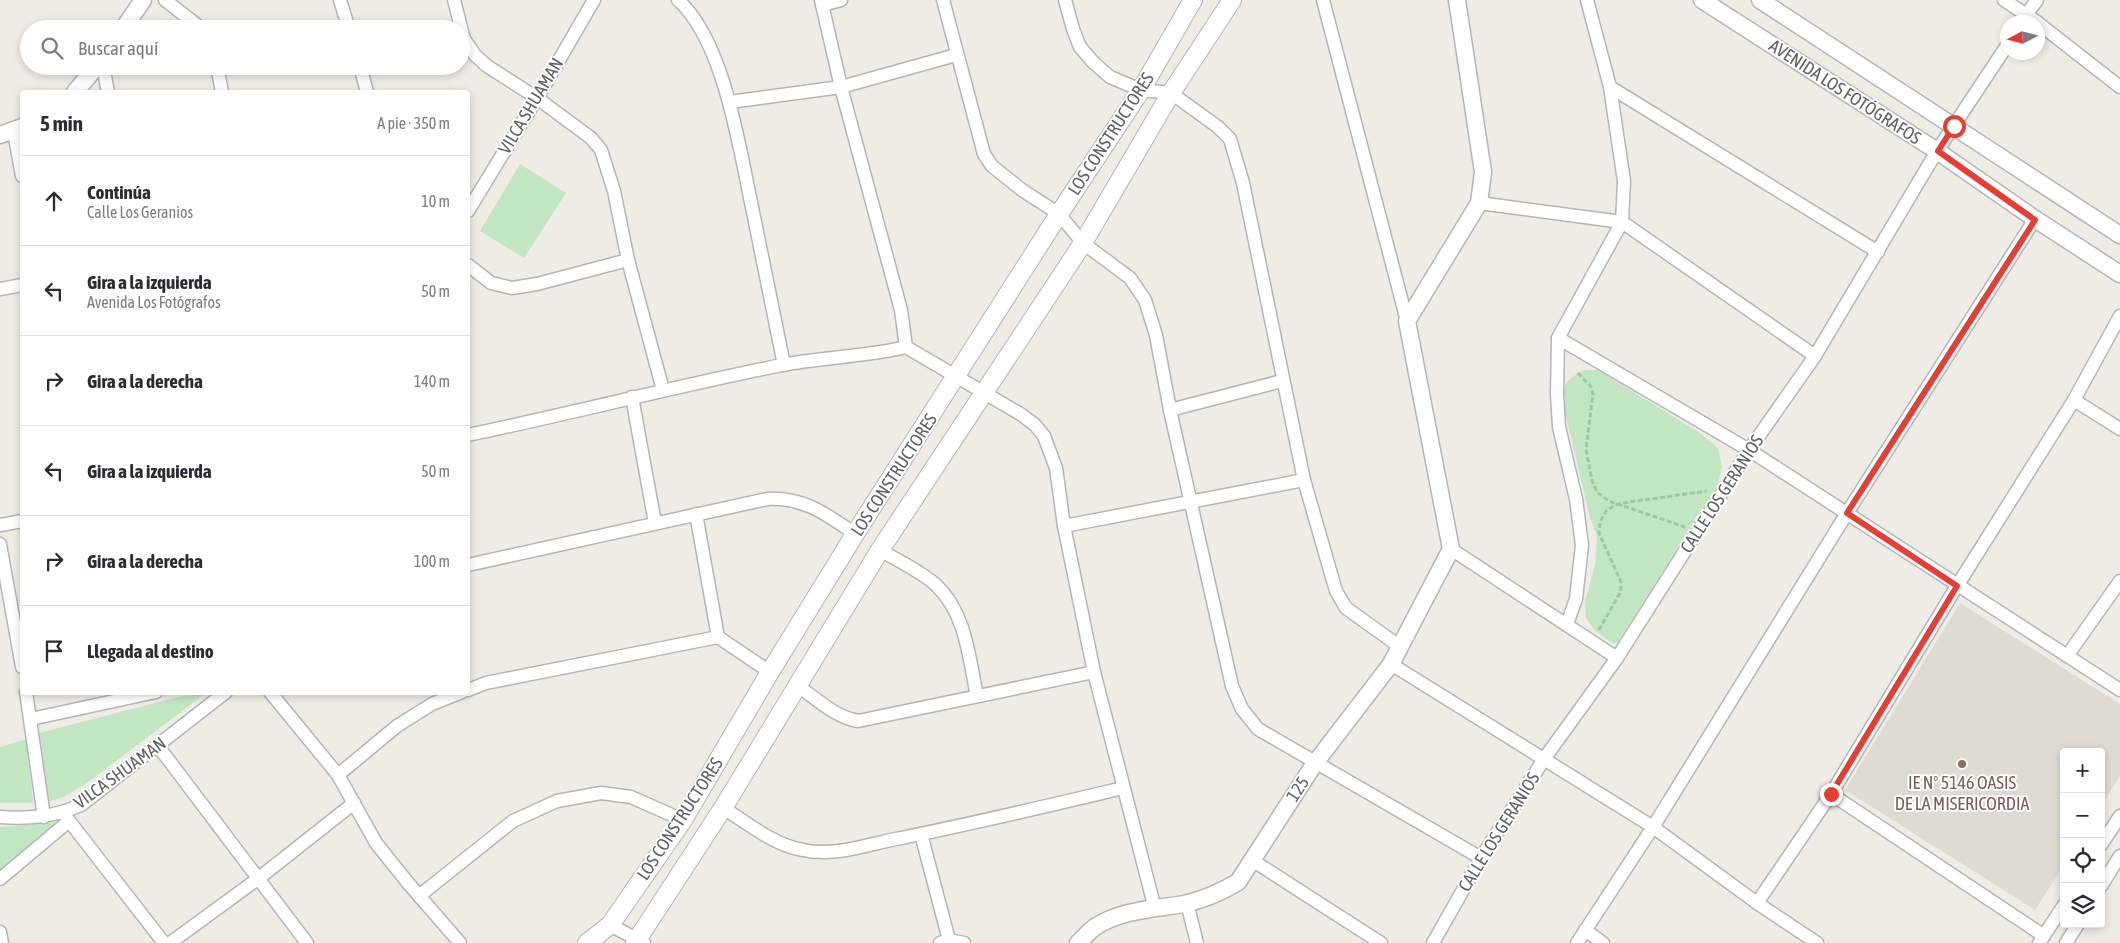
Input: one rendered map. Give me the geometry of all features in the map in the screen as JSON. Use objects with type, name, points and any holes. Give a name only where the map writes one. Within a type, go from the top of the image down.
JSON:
[{"type":"main road","name":"LOS CONSTRUCTORES","points":[[587,943],[610,925],[684,820],[770,672],[855,534],[1059,214],[1141,90],[1193,0]]},
{"type":"main road","name":"LOS CONSTRUCTORES","points":[[639,942],[880,550],[1083,243],[1171,93],[1232,0]]},
{"type":"street","points":[[129,20],[143,0]]},
{"type":"street","points":[[165,0],[191,20]]},
{"type":"street","points":[[340,0],[346,20]]},
{"type":"street","points":[[454,0],[459,20]]},
{"type":"street","name":"VILCA SHUAMAN","points":[[470,208],[594,0]]},
{"type":"street","points":[[678,0],[687,8],[708,46],[730,102],[784,364]]},
{"type":"street","points":[[842,0],[822,2],[841,87],[901,310],[906,348]]},
{"type":"street","points":[[943,0],[956,55],[984,154],[992,166],[1004,176],[1059,214],[1083,243],[1120,269],[1138,288],[1151,316],[1170,410],[1232,686],[1242,709],[1258,729],[1480,858]]},
{"type":"street","points":[[1064,0],[1080,47],[1110,77],[1141,90],[1171,93],[1208,118],[1230,139],[1243,183],[1282,381],[1304,480],[1336,591],[1346,608],[1399,646]]},
{"type":"street","points":[[1323,0],[1406,321],[1451,549],[1616,658]]},
{"type":"street","points":[[1406,321],[1479,203],[1483,172],[1457,0]]},
{"type":"street","points":[[1567,624],[1576,600],[1582,545],[1576,499],[1560,427],[1557,394],[1558,338],[1622,222],[1624,181],[1610,87],[1587,0]]},
{"type":"street","name":"AVENIDA LOS FOTÓGRAFOS","points":[[1702,0],[1938,151],[2035,220],[2120,274]]},
{"type":"street","points":[[1760,0],[2120,234]]},
{"type":"street","points":[[2004,0],[2021,15]]},
{"type":"street","points":[[2026,15],[2037,0]]},
{"type":"street","points":[[2045,29],[2120,86]]},
{"type":"street","points":[[470,47],[487,66],[537,98],[591,138],[601,150],[614,191],[628,260],[663,390]]},
{"type":"street","points":[[730,102],[841,87],[956,55]]},
{"type":"street","name":"CALLE LOS GERANIOS","points":[[1433,943],[1480,858],[1544,759],[1616,658],[1749,450],[1815,356],[1938,151],[2000,56]]},
{"type":"street","points":[[77,90],[89,75]]},
{"type":"street","points":[[105,75],[108,90]]},
{"type":"street","points":[[219,75],[222,90]]},
{"type":"street","points":[[362,75],[366,90]]},
{"type":"street","points":[[1610,87],[1878,252]]},
{"type":"street","points":[[12,132],[20,167]]},
{"type":"street","points":[[1479,203],[1622,222],[1815,356]]},
{"type":"street","points":[[1577,943],[1653,827],[1847,513],[2035,220]]},
{"type":"street","points":[[470,267],[491,283],[512,288],[537,284],[628,260]]},
{"type":"street","points":[[0,289],[20,285]]},
{"type":"street","points":[[1757,903],[1831,794],[1957,586],[2074,400],[2120,316]]},
{"type":"street","points":[[1558,338],[1749,450],[2120,690]]},
{"type":"street","points":[[470,436],[632,397],[784,364],[906,348],[1022,415],[1035,425],[1044,436],[1056,468],[1064,526],[1094,672],[1155,909]]},
{"type":"street","points":[[1170,410],[1282,381]]},
{"type":"street","points":[[632,397],[655,523]]},
{"type":"street","points":[[2074,400],[2120,429]]},
{"type":"street","points":[[1064,526],[1304,480]]},
{"type":"street","points":[[470,565],[766,499],[785,498],[817,509],[855,534]]},
{"type":"street","points":[[696,514],[718,636],[770,672]]},
{"type":"street","points":[[0,526],[20,521]]},
{"type":"street","points":[[0,544],[20,631]]},
{"type":"street","name":"125","points":[[1078,943],[1095,927],[1115,917],[1187,903],[1218,893],[1238,882],[1315,763],[1391,664],[1451,549]]},
{"type":"street","points":[[880,550],[935,584],[950,600],[963,632],[977,696]]},
{"type":"street","points":[[2068,656],[2120,581]]},
{"type":"street","points":[[470,689],[495,681],[718,636]]},
{"type":"street","points":[[1391,664],[1653,827],[1757,903],[1817,943]]},
{"type":"street","points":[[798,686],[847,719],[858,720],[1094,672]]},
{"type":"street","points":[[26,695],[44,817]]},
{"type":"street","points":[[30,718],[141,695]]},
{"type":"street","name":"VILCA SHUAMAN","points":[[0,817],[66,817],[222,695]]},
{"type":"street","points":[[272,695],[338,775],[376,843],[460,943]]},
{"type":"street","points":[[338,775],[397,726],[432,704],[454,695]]},
{"type":"street","points":[[158,746],[307,943]]},
{"type":"street","points":[[723,808],[773,839],[803,850],[836,851],[921,834],[1123,788]]},
{"type":"street","points":[[419,896],[513,821],[557,801],[601,793],[631,797],[684,820]]},
{"type":"street","points":[[1831,794],[2042,939],[2060,910]]},
{"type":"street","points":[[170,943],[259,878],[354,803]]},
{"type":"street","points":[[2105,839],[2120,816]]},
{"type":"street","points":[[0,879],[66,817],[164,943]]},
{"type":"street","points":[[921,834],[944,942],[964,943]]},
{"type":"street","points":[[2103,883],[2120,856]]},
{"type":"street","points":[[1252,860],[1381,943]]},
{"type":"street","points":[[1187,903],[1197,943]]},
{"type":"street","points":[[610,925],[639,942]]},
{"type":"street","points":[[2066,943],[2075,928]]},
{"type":"street","points":[[1585,930],[1603,943]]},
{"type":"path","points":[[1578,373],[1591,387],[1593,394],[1586,449],[1592,481],[1597,492],[1608,501],[1690,527]]},
{"type":"path","points":[[1598,633],[1621,591],[1621,582],[1600,533],[1600,522],[1606,512],[1619,504],[1714,490]]},
{"type":"shaded area","name":"IE N° 5146 OASIS DE LA MISERICORDIA","points":[[1960,603],[2120,704],[2120,776],[2105,800],[2105,748],[2060,748],[2060,871],[2035,910],[1845,790]]},
{"type":"green space","points":[[520,164],[566,193],[524,258],[480,231]]},
{"type":"green space","points":[[1586,370],[1598,370],[1700,433],[1718,448],[1722,467],[1718,484],[1618,642],[1614,644],[1595,631],[1586,618],[1585,602],[1595,565],[1597,536],[1590,518],[1564,408],[1564,389],[1566,384],[1573,377]]},
{"type":"green space","points":[[186,695],[203,695],[87,783],[64,797],[48,802],[39,733]]},
{"type":"green space","points":[[27,739],[33,803],[0,803],[0,747]]},
{"type":"green space","points":[[60,822],[0,872],[0,827]]},
{"type":"place","name":"IE N° 5146 OASIS DE LA MISERICORDIA","points":[[1962,764]]},
{"type":"route","points":[[1831,794],[1957,586],[1847,513],[2035,220],[1938,151],[1954,126]]}]
